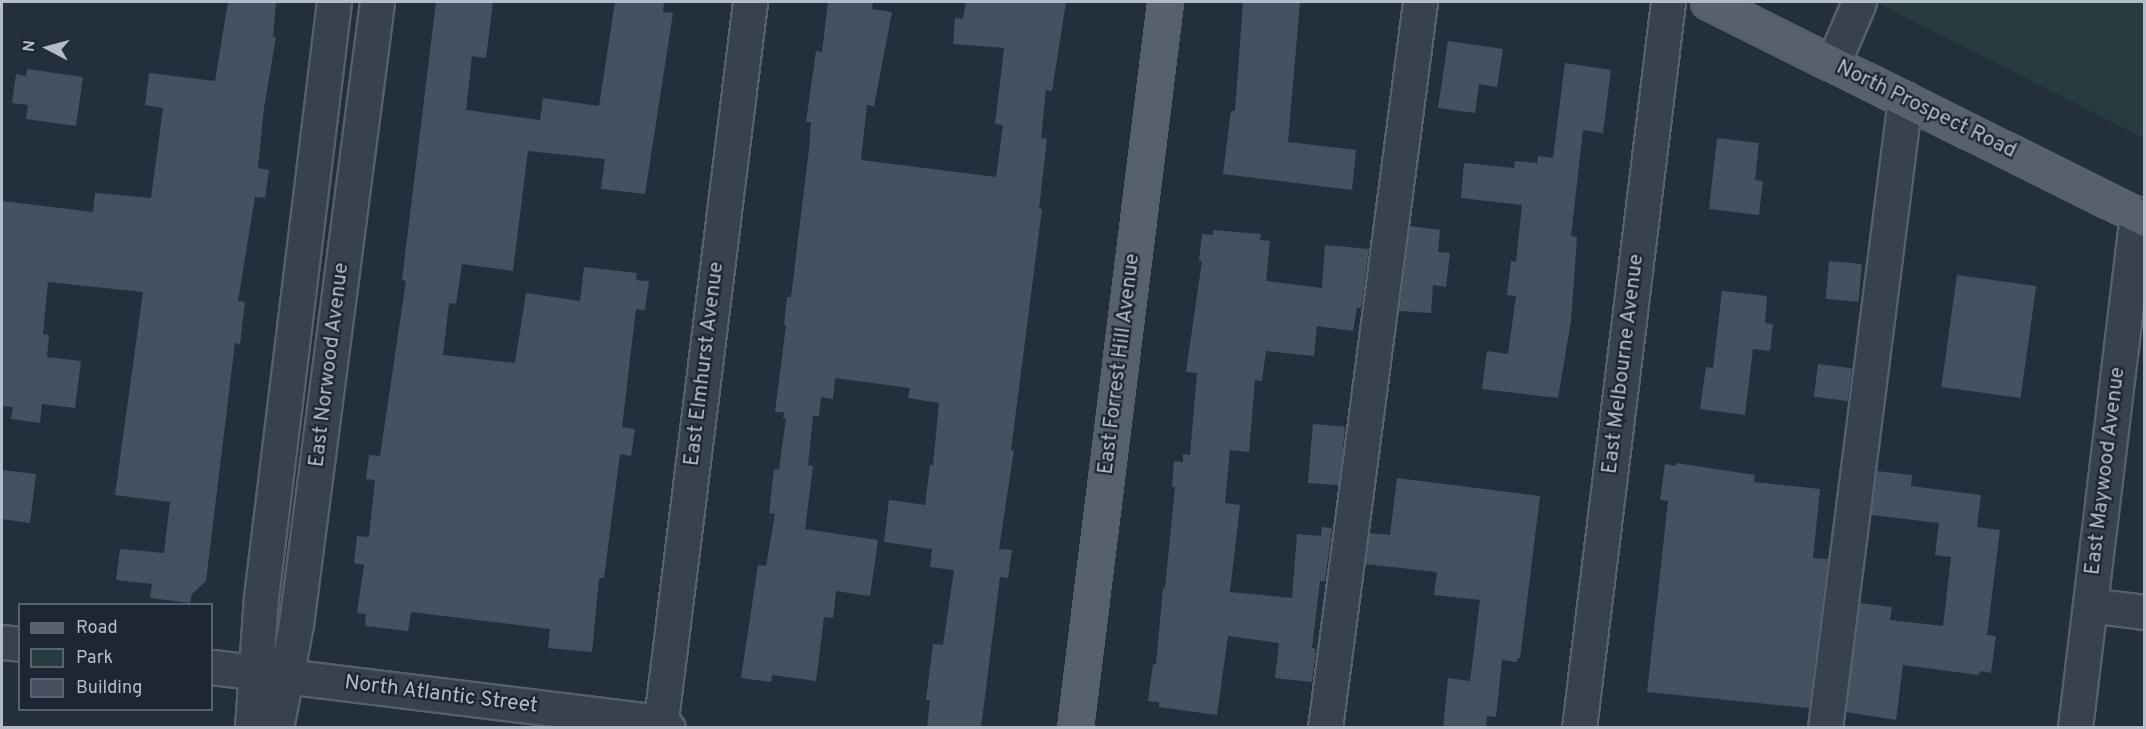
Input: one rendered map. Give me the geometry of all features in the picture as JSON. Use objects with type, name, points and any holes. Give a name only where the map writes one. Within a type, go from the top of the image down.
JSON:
[{"type":"main road","name":"East Forrest Hill Avenue","points":[[1075,728],[1165,2]]},
{"type":"main road","name":"North Prospect Road","points":[[1708,2],[2141,216]]},
{"type":"street","name":"East Norwood Avenue","points":[[276,728],[261,597],[334,2]]},
{"type":"street","name":"East Norwood Avenue","points":[[252,728],[271,674],[296,624],[377,2]]},
{"type":"street","name":"East Elmhurst Avenue","points":[[663,726],[750,2]]},
{"type":"street","points":[[1325,728],[1420,2]]},
{"type":"street","name":"East Melbourne Avenue","points":[[1579,728],[1668,2]]},
{"type":"street","points":[[1833,63],[1859,2]]},
{"type":"street","points":[[1825,728],[1905,99]]},
{"type":"street","name":"East Maywood Avenue","points":[[2076,728],[2141,216]]},
{"type":"street","points":[[2090,605],[2145,612]]},
{"type":"street","points":[[2,642],[18,644]]},
{"type":"street","name":"North Atlantic Street","points":[[213,667],[663,726]]},
{"type":"green space","points":[[1876,2],[2144,2],[2144,138]]},
{"type":"building","points":[[228,2],[276,2],[273,37],[276,37],[264,108],[258,168],[269,170],[265,198],[255,197],[238,301],[245,302],[240,344],[235,343],[206,581],[192,594],[190,603],[150,598],[152,584],[116,580],[120,549],[164,553],[170,502],[115,495],[143,292],[48,282],[43,334],[49,335],[47,357],[81,361],[75,408],[42,404],[40,423],[11,419],[13,407],[2,406],[2,201],[93,212],[95,193],[151,198],[163,108],[145,105],[149,73],[215,81]]},
{"type":"building","points":[[436,2],[493,2],[486,58],[472,56],[466,110],[540,120],[543,98],[599,106],[615,2],[664,2],[663,12],[673,13],[645,194],[601,189],[605,159],[528,151],[513,271],[462,264],[456,304],[449,303],[443,355],[515,363],[526,293],[580,301],[584,267],[637,273],[636,280],[649,281],[645,310],[636,309],[622,427],[635,429],[631,456],[620,454],[604,578],[599,578],[592,652],[548,648],[550,629],[411,612],[408,631],[365,626],[366,614],[357,613],[364,565],[354,563],[357,536],[369,537],[375,480],[366,479],[369,455],[380,456],[406,281],[402,280]]},
{"type":"building","points":[[828,2],[873,2],[872,9],[892,12],[874,106],[867,105],[861,160],[996,177],[1003,125],[995,124],[1004,48],[953,44],[955,18],[963,19],[966,2],[1066,2],[1052,91],[1046,90],[1041,138],[1047,139],[1039,209],[1042,209],[1011,450],[1014,450],[999,549],[1012,550],[1008,578],[1000,577],[981,728],[927,728],[930,700],[926,700],[933,644],[943,645],[954,570],[930,567],[932,549],[884,542],[889,500],[925,505],[930,465],[933,465],[939,403],[908,398],[910,388],[835,378],[833,399],[821,397],[819,416],[813,416],[808,465],[813,466],[805,529],[878,540],[870,596],[836,591],[833,618],[824,617],[816,681],[772,675],[771,682],[741,678],[758,565],[766,566],[775,514],[769,513],[774,469],[779,470],[786,418],[783,418],[784,412],[775,412],[786,325],[784,325],[787,297],[791,297],[809,149],[811,122],[806,122],[816,51],[822,52]]},
{"type":"building","points":[[1243,2],[1300,2],[1288,142],[1356,150],[1352,190],[1223,174],[1231,111],[1235,111]]},
{"type":"building","points":[[1448,41],[1503,49],[1497,87],[1479,84],[1475,113],[1438,108]]},
{"type":"building","points":[[1565,63],[1611,70],[1603,133],[1583,130],[1571,236],[1577,237],[1571,321],[1558,398],[1482,389],[1487,351],[1508,354],[1516,296],[1507,295],[1511,261],[1516,262],[1522,205],[1461,198],[1464,163],[1514,168],[1515,161],[1537,163],[1538,156],[1553,158]]},
{"type":"building","points":[[27,69],[83,77],[76,126],[26,119],[28,105],[12,103],[16,74],[26,76]]},
{"type":"building","points":[[1717,138],[1759,143],[1755,180],[1763,181],[1759,215],[1709,209]]},
{"type":"building","points":[[1410,226],[1440,230],[1438,252],[1450,253],[1446,287],[1433,285],[1431,313],[1399,311]]},
{"type":"building","points":[[1213,230],[1261,234],[1260,240],[1270,241],[1266,281],[1322,288],[1325,245],[1369,249],[1361,308],[1357,308],[1353,331],[1317,326],[1314,356],[1266,351],[1262,381],[1255,380],[1249,452],[1230,450],[1225,503],[1240,505],[1230,592],[1292,598],[1297,534],[1321,536],[1322,527],[1332,528],[1325,581],[1320,581],[1312,648],[1316,649],[1312,682],[1275,678],[1279,643],[1228,636],[1217,715],[1159,707],[1159,702],[1148,701],[1153,664],[1156,664],[1163,588],[1165,589],[1175,487],[1172,487],[1174,461],[1183,462],[1183,454],[1190,455],[1197,373],[1186,372],[1202,261],[1199,261],[1202,234],[1213,235]]},
{"type":"building","points":[[1829,261],[1862,264],[1859,302],[1826,299]]},
{"type":"building","points":[[1957,275],[2036,286],[2020,398],[1941,387]]},
{"type":"building","points":[[1722,291],[1767,296],[1765,323],[1773,324],[1770,351],[1753,349],[1745,415],[1700,409],[1706,367],[1713,368]]},
{"type":"building","points":[[1818,364],[1852,368],[1848,401],[1814,397]]},
{"type":"building","points":[[1313,424],[1345,427],[1340,486],[1308,483]]},
{"type":"building","points":[[1676,463],[1755,475],[1754,482],[1820,489],[1813,558],[1828,559],[1809,708],[1647,692],[1668,501],[1660,500],[1665,464],[1676,466]]},
{"type":"building","points":[[2,470],[36,474],[30,523],[2,519]]},
{"type":"building","points":[[1877,471],[1912,475],[1911,486],[1981,495],[1977,527],[2000,530],[1987,635],[1996,636],[1991,673],[1980,671],[1979,675],[1903,665],[1896,720],[1846,712],[1860,603],[1892,607],[1890,620],[1943,626],[1951,557],[1935,555],[1939,523],[1871,515]]},
{"type":"building","points":[[1397,478],[1540,496],[1520,658],[1517,658],[1517,662],[1502,660],[1496,717],[1487,716],[1486,728],[1443,728],[1448,678],[1470,681],[1480,600],[1434,595],[1437,572],[1365,564],[1369,533],[1390,535]]}]
